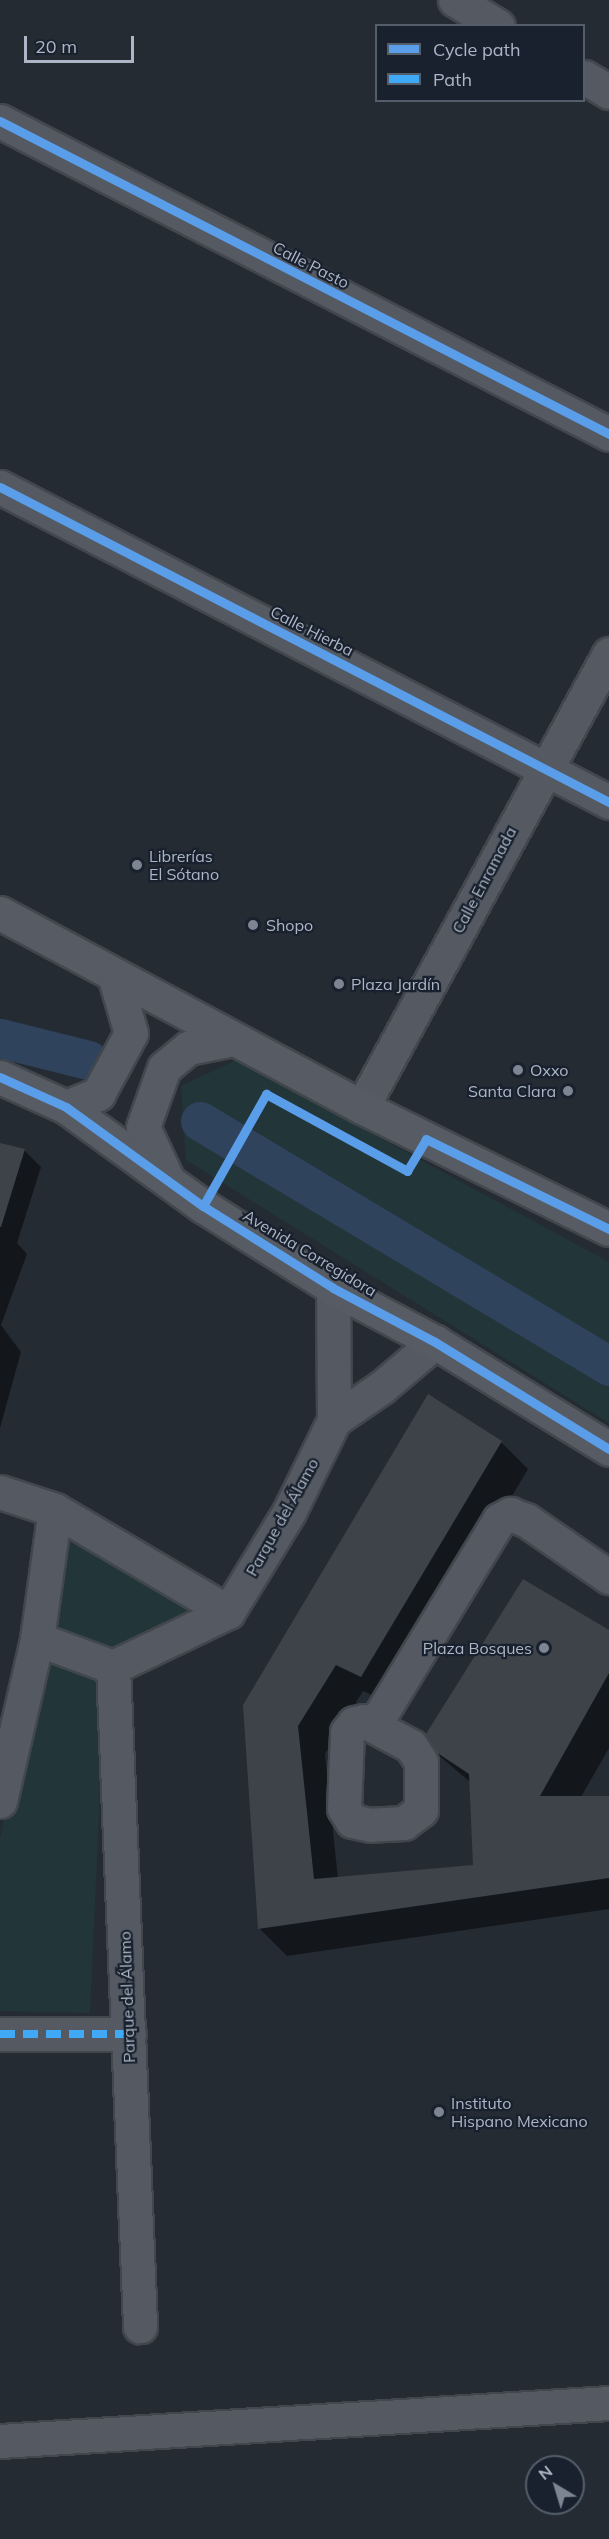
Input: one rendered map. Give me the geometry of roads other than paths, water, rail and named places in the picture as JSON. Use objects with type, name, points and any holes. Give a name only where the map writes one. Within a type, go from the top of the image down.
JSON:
[{"type":"main road","points":[[7,920],[362,1107],[606,1225]]},
{"type":"main road","points":[[66,1107],[98,1094],[130,1033],[114,975]]},
{"type":"main road","points":[[169,1183],[143,1127],[164,1068],[188,1048],[233,1039]]},
{"type":"main road","name":"Avenida Corregidora","points":[[0,1077],[66,1107],[169,1183],[333,1287],[435,1342],[609,1449]]},
{"type":"street","points":[[455,0],[495,24]]},
{"type":"street","points":[[585,77],[609,92]]},
{"type":"street","name":"Calle Pasto","points":[[0,121],[609,434]]},
{"type":"street","name":"Calle Hierba","points":[[0,487],[609,802]]},
{"type":"street","name":"Calle Enramada","points":[[362,1107],[544,767],[609,654]]},
{"type":"street","name":"Parque del Álamo","points":[[228,1612],[289,1512],[334,1420],[333,1287]]},
{"type":"street","name":"Parque del Álamo","points":[[334,1420],[382,1387],[435,1342]]},
{"type":"street","points":[[0,1492],[55,1510],[228,1612]]},
{"type":"street","points":[[0,1801],[37,1639],[55,1510]]},
{"type":"street","points":[[375,1724],[499,1520],[510,1514],[526,1521],[609,1577]]},
{"type":"street","points":[[37,1639],[113,1667],[228,1612]]},
{"type":"street","name":"Parque del Álamo","points":[[113,1667],[140,2326]]},
{"type":"street","points":[[0,2034],[129,2034]]},
{"type":"street","points":[[0,2441],[609,2403]]},
{"type":"waterway","points":[[0,1038],[88,1060]]},
{"type":"waterway","points":[[200,1121],[609,1366]]},
{"type":"place","name":"Librerías El Sótano","points":[[137,865]]},
{"type":"place","name":"Shopo","points":[[253,925]]},
{"type":"place","name":"Plaza Jardín","points":[[339,984]]},
{"type":"place","name":"Oxxo","points":[[518,1070]]},
{"type":"place","name":"Santa Clara","points":[[568,1091]]},
{"type":"place","name":"Plaza Bosques","points":[[544,1648]]},
{"type":"place","name":"Instituto Hispano Mexicano","points":[[439,2112]]}]
